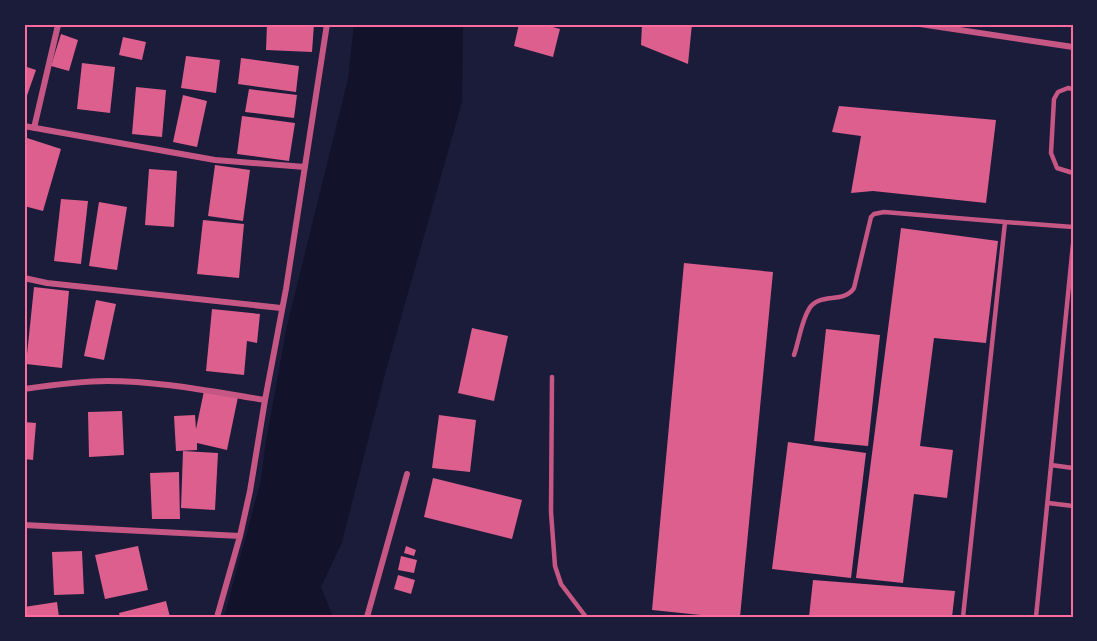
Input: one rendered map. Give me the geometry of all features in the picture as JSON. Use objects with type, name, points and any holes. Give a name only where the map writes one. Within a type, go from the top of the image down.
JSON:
[{"type":"street","points":[[217,617],[250,491],[327,24]]},
{"type":"street","points":[[920,24],[1073,47]]},
{"type":"street","points":[[34,128],[58,25]]},
{"type":"street","points":[[24,126],[215,160],[305,167]]},
{"type":"street","points":[[24,278],[46,284],[281,308]]},
{"type":"street","points":[[24,389],[108,381],[177,386],[264,400]]},
{"type":"street","points":[[367,617],[406,474]]},
{"type":"street","points":[[24,525],[240,536]]},
{"type":"lane","points":[[1073,89],[1068,88],[1058,92],[1054,99],[1051,153],[1057,168],[1073,173]]},
{"type":"lane","points":[[794,355],[808,310],[819,301],[846,296],[854,288],[871,217],[874,214],[885,212],[1073,227]]},
{"type":"lane","points":[[963,617],[1005,222]]},
{"type":"lane","points":[[1036,617],[1073,244]]},
{"type":"lane","points":[[552,376],[551,512],[555,566],[561,584],[585,617]]},
{"type":"lane","points":[[1051,465],[1073,468]]},
{"type":"lane","points":[[1048,503],[1073,506]]},
{"type":"shaded area","points":[[354,24],[463,24],[462,102],[385,374],[342,542],[321,587],[333,617],[224,617],[261,480],[287,326],[348,79]]},
{"type":"building","points":[[267,24],[314,24],[312,52],[266,50]]},
{"type":"building","points":[[519,24],[542,24],[560,29],[553,57],[514,46]]},
{"type":"building","points":[[642,24],[692,24],[688,64],[641,45]]},
{"type":"building","points":[[61,34],[78,40],[69,71],[51,66]]},
{"type":"building","points":[[123,37],[146,42],[142,60],[119,55]]},
{"type":"building","points":[[186,56],[220,60],[216,93],[181,88]]},
{"type":"building","points":[[241,58],[299,66],[296,92],[238,84]]},
{"type":"building","points":[[82,63],[115,67],[110,113],[77,109]]},
{"type":"building","points":[[24,66],[36,70],[24,104]]},
{"type":"building","points":[[136,87],[166,90],[162,137],[132,134]]},
{"type":"building","points":[[249,89],[297,95],[294,118],[245,112]]},
{"type":"building","points":[[183,95],[207,101],[197,147],[173,142]]},
{"type":"building","points":[[839,106],[996,120],[986,203],[873,191],[851,193],[861,136],[832,132]]},
{"type":"building","points":[[242,116],[295,123],[289,161],[237,154]]},
{"type":"building","points":[[27,138],[61,149],[43,211],[24,206],[24,147]]},
{"type":"building","points":[[215,165],[250,170],[243,221],[208,216]]},
{"type":"building","points":[[149,169],[177,171],[174,227],[145,225]]},
{"type":"building","points":[[61,199],[88,201],[81,264],[54,261]]},
{"type":"building","points":[[99,202],[127,207],[117,270],[89,266]]},
{"type":"building","points":[[203,220],[244,224],[239,278],[197,274]]},
{"type":"building","points":[[901,228],[998,241],[986,343],[934,338],[920,446],[953,450],[947,498],[914,494],[903,583],[856,578]]},
{"type":"building","points":[[684,263],[773,272],[740,617],[652,610]]},
{"type":"building","points":[[34,287],[69,291],[62,368],[26,364]]},
{"type":"building","points":[[96,300],[116,304],[104,360],[84,356]]},
{"type":"building","points":[[212,309],[260,314],[257,343],[247,341],[244,375],[206,371]]},
{"type":"building","points":[[472,328],[508,336],[494,401],[458,393]]},
{"type":"building","points":[[826,329],[880,335],[868,446],[814,441]]},
{"type":"building","points":[[204,391],[238,397],[227,450],[197,443],[197,450],[176,451],[174,416],[195,415],[196,429]]},
{"type":"building","points":[[122,411],[124,455],[89,457],[88,412]]},
{"type":"building","points":[[439,415],[476,420],[470,472],[432,468]]},
{"type":"building","points":[[24,422],[36,423],[33,460],[24,459]]},
{"type":"building","points":[[788,442],[866,453],[851,578],[772,569]]},
{"type":"building","points":[[183,451],[218,453],[215,510],[181,508]]},
{"type":"building","points":[[179,472],[180,519],[152,519],[150,473]]},
{"type":"building","points":[[433,478],[522,500],[512,539],[424,517]]},
{"type":"building","points":[[138,546],[148,590],[105,599],[95,555]]},
{"type":"building","points":[[406,546],[416,550],[414,556],[404,553]]},
{"type":"building","points":[[82,551],[84,594],[54,595],[52,552]]},
{"type":"building","points":[[401,556],[417,560],[414,573],[398,570]]},
{"type":"building","points":[[398,575],[415,580],[411,594],[394,589]]},
{"type":"building","points":[[813,580],[955,591],[952,617],[809,617]]},
{"type":"building","points":[[166,601],[170,617],[120,617],[119,613]]},
{"type":"building","points":[[57,602],[59,617],[24,617],[24,607]]}]
